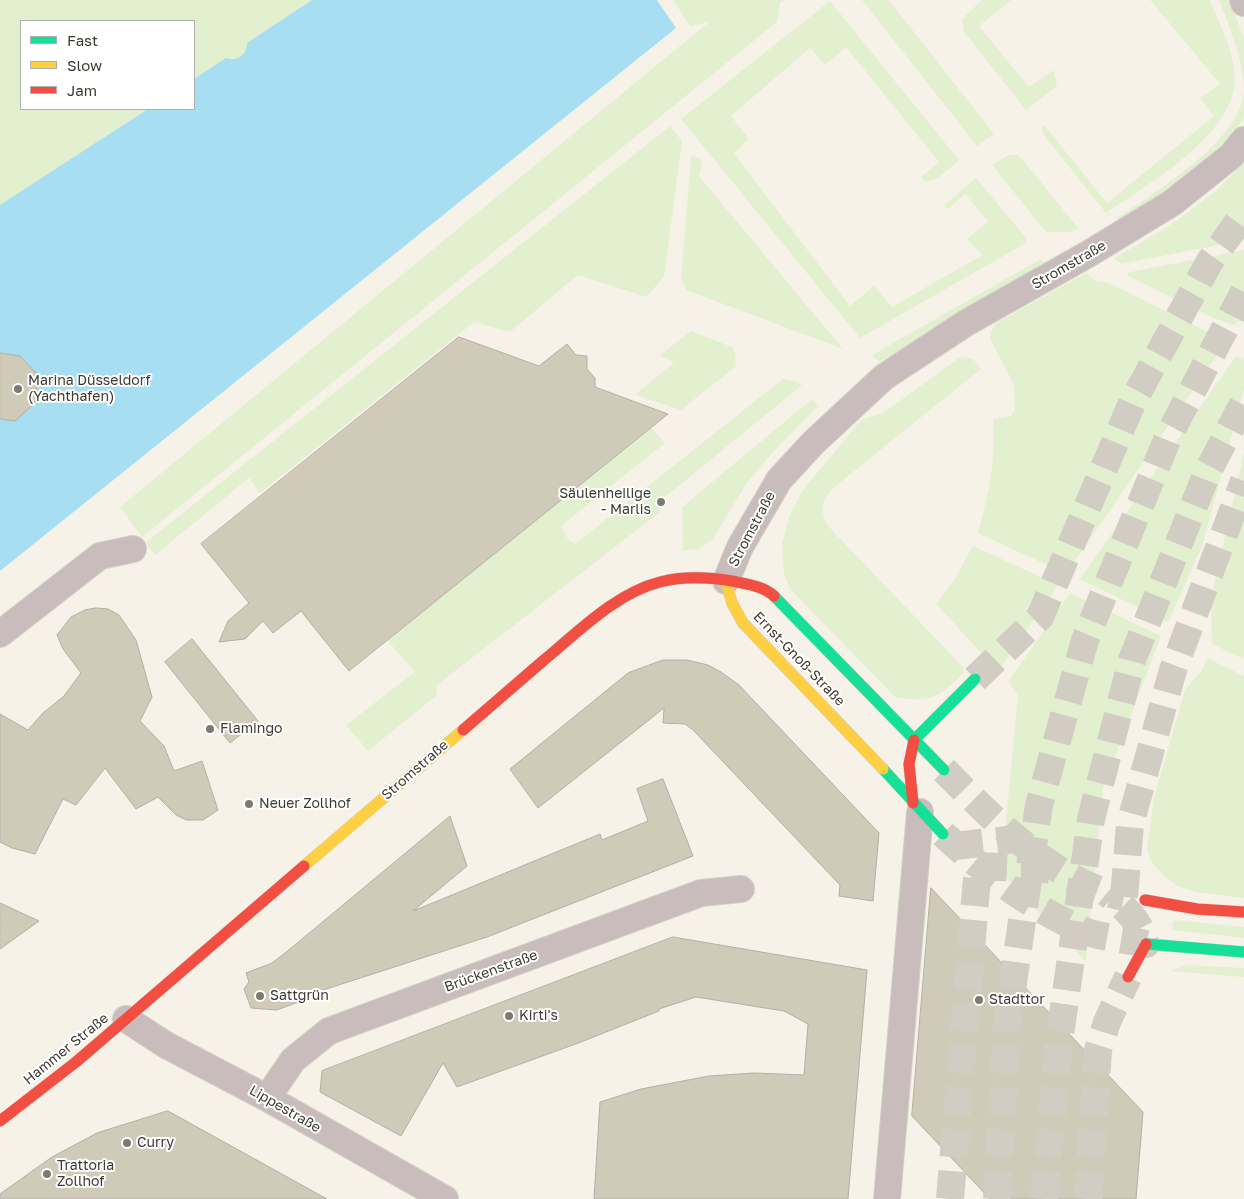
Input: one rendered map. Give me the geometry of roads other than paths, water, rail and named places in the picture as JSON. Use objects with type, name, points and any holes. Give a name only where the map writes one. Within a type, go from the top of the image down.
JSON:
[{"type":"main road","name":"Stromstraße","points":[[126,1019],[576,634],[627,596],[668,579],[704,577],[726,581]]},
{"type":"main road","name":"Ernst-Gnoß-Straße","points":[[942,834],[819,701],[743,624],[732,603],[726,581],[755,585],[771,593],[944,770]]},
{"type":"main road","points":[[916,808],[908,774],[909,754],[914,740],[976,679]]},
{"type":"main road","points":[[1145,900],[1196,909],[1244,912]]},
{"type":"main road","points":[[1128,977],[1146,944],[1244,952]]},
{"type":"main road","name":"Hammer Straße","points":[[0,1121],[76,1062],[126,1019]]},
{"type":"street","name":"Stromstraße","points":[[726,581],[744,540],[779,480],[813,442],[884,377],[966,323],[1090,254],[1172,202],[1231,156],[1244,140]]},
{"type":"street","points":[[0,634],[100,556],[133,549]]},
{"type":"street","points":[[887,1199],[909,934],[916,808]]},
{"type":"street","name":"Brückenstraße","points":[[267,1098],[293,1060],[329,1031],[701,893],[741,889]]},
{"type":"street","name":"Lippestraße","points":[[126,1019],[166,1045],[267,1098],[445,1199]]},
{"type":"water","points":[[312,0],[657,0],[676,28],[0,571],[0,205],[146,110],[195,110],[195,78],[226,58],[234,59],[241,56],[247,47],[247,43]]},
{"type":"tunnel","points":[[975,679],[1040,617],[1132,403],[1210,261],[1244,214]]},
{"type":"tunnel","points":[[997,1199],[1007,1024],[1039,805],[1085,640],[1169,435],[1244,292]]},
{"type":"tunnel","points":[[1044,1199],[1059,1042],[1091,819],[1132,660],[1207,473],[1244,402]]},
{"type":"tunnel","points":[[1124,897],[1130,824],[1173,670],[1244,481]]},
{"type":"tunnel","points":[[944,770],[1004,828],[1049,863],[1073,878],[1098,889],[1124,897]]},
{"type":"tunnel","points":[[943,834],[974,862],[1008,888],[1044,911],[1082,930],[1097,935],[1146,944],[1139,927],[1131,915],[1107,893]]},
{"type":"tunnel","points":[[955,846],[1015,839]]},
{"type":"tunnel","points":[[950,1199],[978,866]]},
{"type":"tunnel","points":[[979,866],[1061,870]]},
{"type":"tunnel","points":[[1088,1199],[1098,1050],[1107,1022],[1128,977]]},
{"type":"place","name":"Marina Düsseldorf (Yachthafen)","points":[[18,389]]},
{"type":"place","name":"Säulenheilige - Marlis","points":[[661,502]]},
{"type":"place","name":"Flamingo","points":[[210,729]]},
{"type":"place","name":"Neuer Zollhof","points":[[249,804]]},
{"type":"place","name":"Sattgrün","points":[[260,996]]},
{"type":"place","name":"Stadttor","points":[[979,1000]]},
{"type":"place","name":"Kirti's","points":[[509,1016]]},
{"type":"place","name":"Curry","points":[[127,1143]]},
{"type":"place","name":"Trattoria Zollhof","points":[[47,1174]]}]
